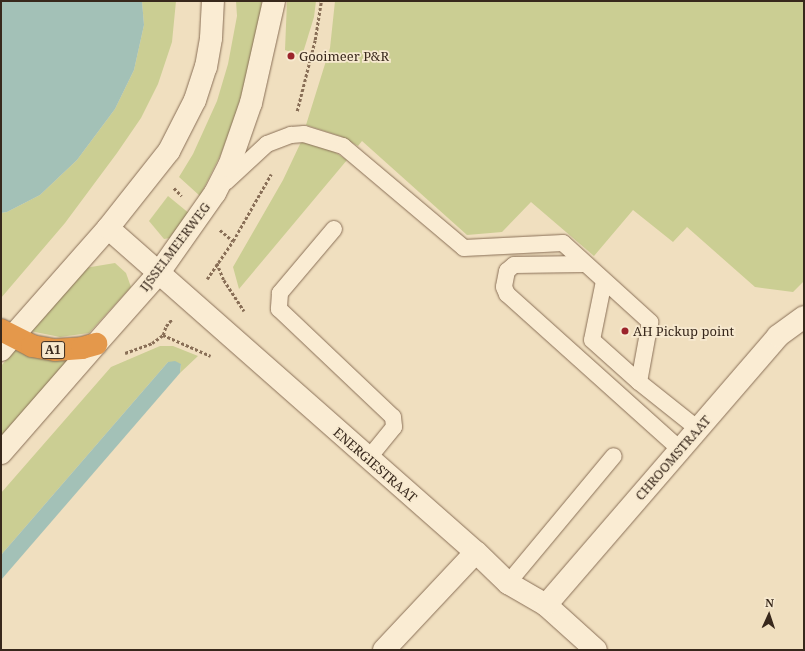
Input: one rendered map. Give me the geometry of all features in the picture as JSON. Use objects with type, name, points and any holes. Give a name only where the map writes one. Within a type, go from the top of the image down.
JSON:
[{"type":"highway","name":"A1","points":[[5,339],[55,350],[82,348],[96,344]]},
{"type":"street","points":[[5,339],[108,228],[155,172],[180,132],[195,100],[211,38],[213,1]]},
{"type":"street","name":"IJSSELMEERWEG","points":[[1,453],[158,274],[215,193],[229,166],[251,103],[274,1]]},
{"type":"street","name":"ENERGIESTRAAT","points":[[108,228],[368,459],[476,552],[508,583],[546,605],[596,650]]},
{"type":"street","name":"CHROOMSTRAAT","points":[[546,605],[778,336],[804,317]]},
{"type":"street","points":[[384,650],[476,552]]},
{"type":"lane","points":[[215,193],[248,159],[267,144],[291,135],[304,134],[343,146],[464,248],[563,243],[584,264],[650,322],[639,382]]},
{"type":"lane","points":[[334,229],[280,293],[279,309],[393,417],[394,427],[368,459]]},
{"type":"lane","points":[[584,264],[514,265],[507,271],[504,287],[507,294],[680,449]]},
{"type":"lane","points":[[604,281],[592,340],[639,382],[698,429]]},
{"type":"lane","points":[[508,583],[614,456]]},
{"type":"path","points":[[124,354],[152,343],[163,335],[166,326],[189,300],[233,241]]},
{"type":"green space","points":[[142,1],[176,1],[172,42],[158,84],[141,118],[117,153],[65,223],[1,298],[1,213],[7,212],[40,195],[77,160],[115,109],[134,70],[144,25]]},
{"type":"green space","points":[[236,1],[262,1],[259,20],[251,62],[235,116],[221,154],[200,196],[179,177],[193,154],[217,101],[228,64],[237,16]]},
{"type":"green space","points":[[287,1],[316,1],[314,17],[302,56],[285,50]]},
{"type":"green space","points":[[335,1],[804,1],[804,281],[793,292],[755,287],[687,227],[673,242],[633,210],[594,256],[531,202],[502,232],[467,235],[362,141],[358,146],[340,136],[306,125],[330,48]]},
{"type":"green space","points":[[301,142],[330,149],[347,160],[239,289],[233,267],[283,180]]},
{"type":"green space","points":[[168,196],[190,214],[170,238],[164,239],[149,221]]},
{"type":"green space","points":[[115,263],[126,273],[131,287],[89,333],[60,337],[30,331],[85,268]]},
{"type":"green space","points":[[160,346],[173,346],[198,356],[180,373],[181,364],[168,362],[1,555],[1,493],[111,367]]},
{"type":"green space","points":[[16,349],[68,360],[1,437],[1,366]]},
{"type":"water","points":[[1,1],[142,1],[144,25],[134,70],[115,109],[77,160],[40,195],[7,212],[1,213]]},
{"type":"water","points":[[175,361],[181,364],[180,373],[1,580],[1,555],[168,362]]},
{"type":"place","name":"Gooimeer P&R","points":[[291,56]]},
{"type":"place","name":"AH Pickup point","points":[[625,331]]}]
